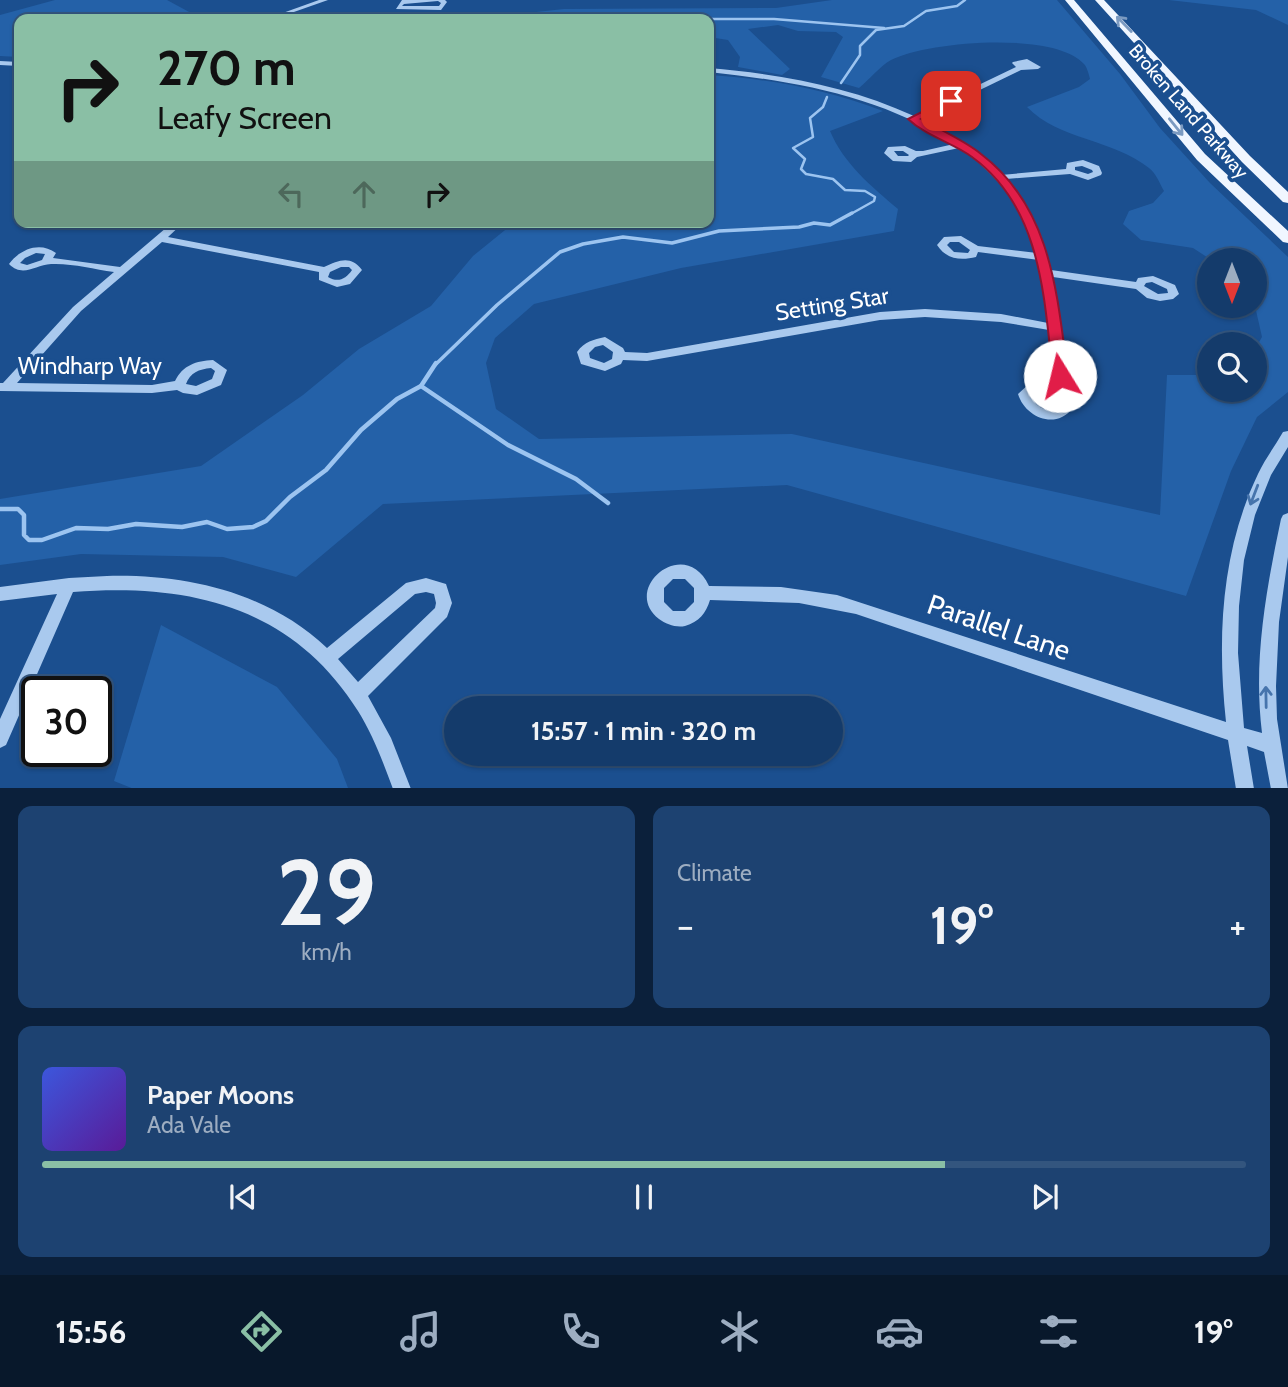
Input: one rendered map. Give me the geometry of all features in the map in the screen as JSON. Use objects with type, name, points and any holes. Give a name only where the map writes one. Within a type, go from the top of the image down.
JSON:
[{"type":"main road","name":"Broken Land Parkway","points":[[1069,0],[1201,157],[1288,239]]},
{"type":"main road","name":"Broken Land Parkway","points":[[1099,0],[1247,159],[1288,199]]},
{"type":"street","points":[[284,14],[325,0]]},
{"type":"street","points":[[438,0],[444,2],[441,8],[398,8],[400,3],[438,0]]},
{"type":"street","points":[[913,119],[1020,68]]},
{"type":"street","points":[[714,71],[809,83],[873,103],[913,119],[961,145],[1002,177],[1026,212],[1047,273],[1060,376],[1054,390]]},
{"type":"street","points":[[914,154],[961,145]]},
{"type":"street","points":[[1002,177],[1071,171]]},
{"type":"street","points":[[3,387],[118,270],[172,228]]},
{"type":"street","points":[[159,238],[326,270]]},
{"type":"street","points":[[975,249],[1043,257]]},
{"type":"street","points":[[47,260],[118,270]]},
{"type":"street","points":[[1047,273],[1139,286]]},
{"type":"street","name":"Setting Star","points":[[619,356],[647,357],[880,316],[913,313],[963,314],[1052,327]]},
{"type":"street","name":"Windharp Way","points":[[3,387],[152,389],[180,385]]},
{"type":"street","points":[[1245,788],[1234,733],[1231,650],[1241,538],[1253,495],[1267,467],[1288,436]]},
{"type":"street","points":[[1280,788],[1270,745],[1265,704],[1266,664],[1269,623],[1288,519]]},
{"type":"street","points":[[0,594],[69,585],[144,583],[209,594],[267,614],[328,657],[359,693],[379,728],[402,788]]},
{"type":"street","points":[[0,739],[69,585]]},
{"type":"street","points":[[328,657],[411,588],[426,585],[441,589],[444,603],[441,611],[359,693]]},
{"type":"street","name":"Parallel Lane","points":[[704,593],[770,592],[825,599],[1270,745]]},
{"type":"shaded area","points":[[55,0],[167,0],[193,14],[14,14],[14,57],[0,56],[0,15]]},
{"type":"shaded area","points":[[832,0],[1057,0],[1120,74],[1160,128],[1210,183],[1288,257],[1288,392],[1257,417],[1231,471],[1186,596],[787,485],[383,504],[296,577],[223,557],[81,554],[0,565],[0,499],[201,466],[303,395],[359,349],[431,306],[473,256],[508,228],[714,228],[714,75],[797,86],[883,111],[830,131],[851,164],[898,209],[894,231],[681,268],[534,304],[495,338],[486,363],[496,409],[539,439],[792,434],[1160,515],[1167,375],[1197,375],[1197,402],[1267,402],[1267,332],[1261,332],[1258,318],[1267,318],[1267,248],[1197,248],[1197,251],[1141,240],[1123,224],[1129,211],[1153,203],[1164,191],[1154,173],[1135,158],[1054,126],[1027,107],[1079,87],[1090,79],[1084,64],[1069,54],[1020,43],[990,42],[933,48],[891,60],[859,88],[821,77],[843,37],[836,32],[798,31],[778,25],[748,29],[790,69],[782,75],[738,67],[740,57],[728,40],[714,38],[714,14],[518,14],[564,9],[776,8]]},
{"type":"shaded area","points":[[1169,0],[1288,0],[1288,25],[1256,10]]},
{"type":"shaded area","points":[[161,625],[277,687],[337,759],[348,788],[132,788],[114,781]]},
{"type":"waterway","points":[[841,83],[860,55],[860,46],[876,30],[904,26],[926,11],[957,6],[965,0]]},
{"type":"waterway","points":[[714,19],[774,19],[884,28]]},
{"type":"waterway","points":[[827,97],[823,107],[810,118],[813,137],[793,148],[805,159],[801,169],[806,174],[833,179],[845,190],[865,191],[875,197],[874,201],[849,215]]},
{"type":"waterway","points":[[435,365],[497,305],[560,252],[583,244],[623,237],[672,243],[719,231],[799,227],[814,223],[830,225],[852,213]]},
{"type":"waterway","points":[[421,386],[436,363]]},
{"type":"waterway","points":[[0,509],[18,509],[24,515],[24,535],[29,540],[42,540],[76,528],[108,529],[136,524],[182,527],[207,522],[227,529],[253,527],[266,521],[290,497],[326,470],[361,430],[397,399],[421,386]]},
{"type":"waterway","points":[[421,386],[508,445],[576,479],[608,503]]},
{"type":"route","points":[[951,101],[913,119],[976,154],[1002,177],[1026,212],[1047,273],[1060,376]]}]
